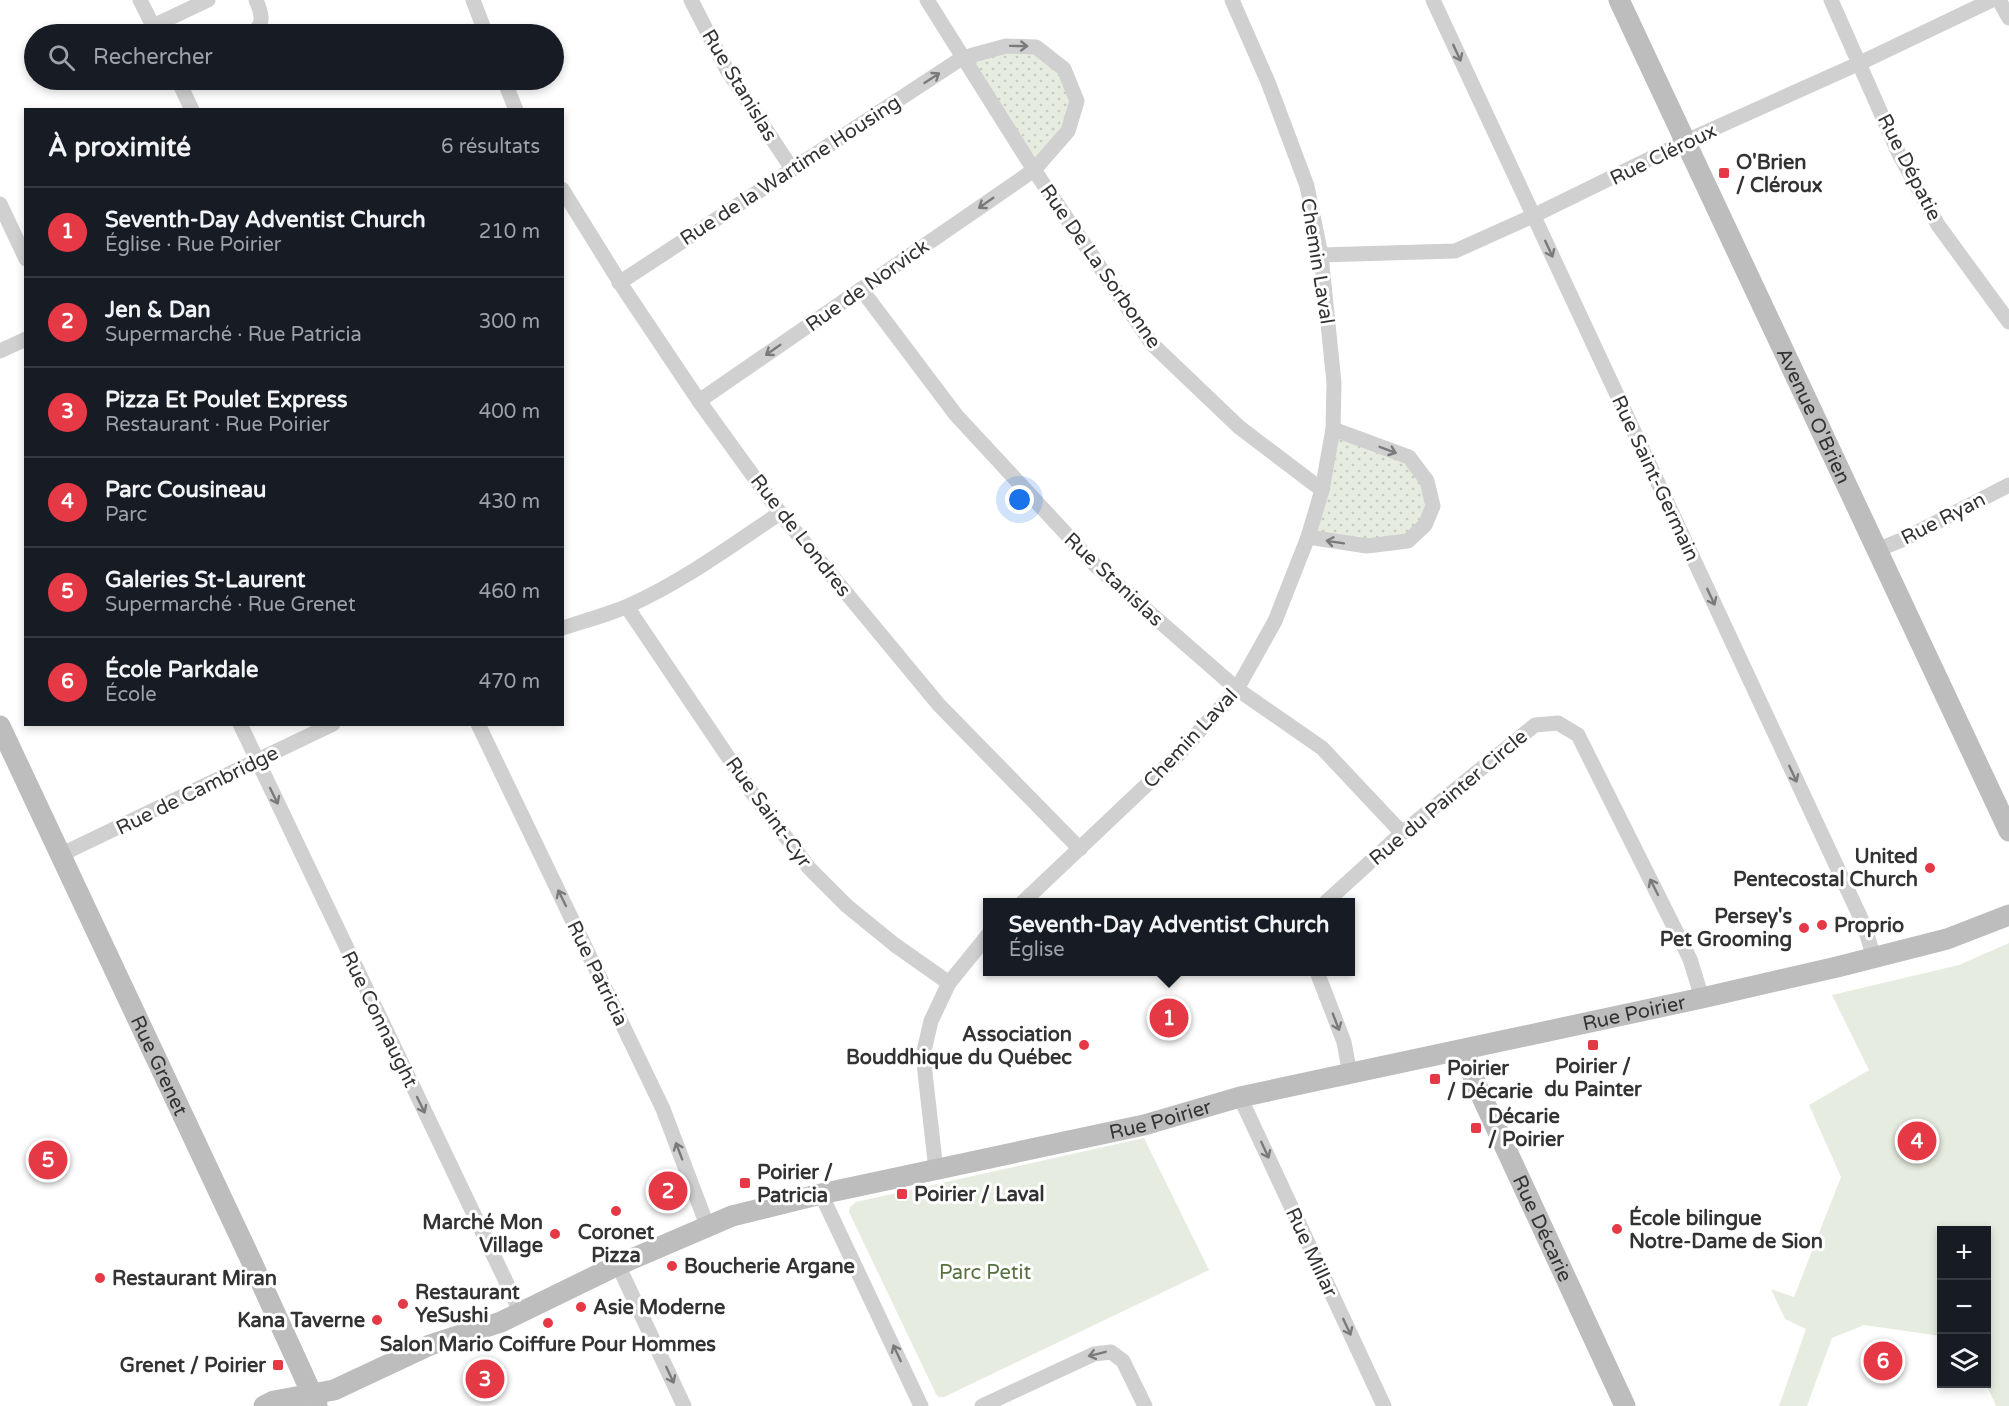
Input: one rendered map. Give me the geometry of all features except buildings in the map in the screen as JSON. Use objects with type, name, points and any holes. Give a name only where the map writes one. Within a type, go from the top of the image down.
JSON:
[{"type":"street","points":[[140,0],[152,24]]},
{"type":"street","points":[[166,24],[208,0]]},
{"type":"street","points":[[256,0],[262,14],[261,24]]},
{"type":"street","points":[[473,0],[482,24]]},
{"type":"street","name":"Rue Stanislas","points":[[691,0],[727,70],[792,169]]},
{"type":"street","name":"Rue De La Sorbonne","points":[[927,0],[1034,170],[1152,344],[1239,427],[1322,490]]},
{"type":"street","name":"Chemin Laval","points":[[1028,898],[1177,756],[1237,689],[1275,621],[1308,537],[1322,490],[1334,429],[1334,383],[1321,255],[1307,186],[1268,82],[1232,0]]},
{"type":"street","name":"Rue Saint-Germain","points":[[1433,0],[1864,925],[1874,958]]},
{"type":"street","name":"Avenue O'Brien","points":[[1620,0],[2009,831]]},
{"type":"street","name":"Rue Dépatie","points":[[1831,0],[1899,154],[1938,225],[2009,322]]},
{"type":"street","name":"Rue Cléroux","points":[[1321,255],[1455,251],[1533,216],[1686,141],[1860,63],[1992,0]]},
{"type":"street","points":[[1999,0],[2009,18]]},
{"type":"street","name":"Rue De La Sorbonne","points":[[962,58],[1006,46],[1036,46],[1064,69],[1077,101],[1068,132],[1034,170]]},
{"type":"street","name":"Rue de la Wartime Housing","points":[[619,283],[962,58]]},
{"type":"street","points":[[183,90],[191,108]]},
{"type":"street","points":[[508,90],[515,108]]},
{"type":"street","name":"Rue de Norvick","points":[[699,401],[1034,170]]},
{"type":"street","name":"Rue de Londres","points":[[564,192],[619,283],[699,401],[780,513],[939,705],[1080,849]]},
{"type":"street","points":[[0,204],[24,255]]},
{"type":"street","name":"Rue Stanislas","points":[[861,289],[956,416],[1095,565],[1237,689],[1322,748],[1402,833]]},
{"type":"street","points":[[0,351],[24,340]]},
{"type":"street","points":[[1308,537],[1367,546],[1408,541],[1425,525],[1433,506],[1427,481],[1409,458],[1334,429]]},
{"type":"street","name":"Rue Ryan","points":[[1877,550],[1904,539],[2009,485]]},
{"type":"street","points":[[564,627],[627,607],[666,587],[708,562],[780,513]]},
{"type":"street","name":"Rue Saint-Cyr","points":[[627,607],[753,794],[810,869],[855,912],[895,945],[949,983]]},
{"type":"street","name":"Rue du Painter Circle","points":[[1331,898],[1402,833],[1535,725],[1558,723],[1578,735],[1690,959],[1702,998]]},
{"type":"street","name":"Rue Grenet","points":[[0,726],[249,1256],[315,1402]]},
{"type":"street","name":"Rue Connaught","points":[[241,726],[521,1313]]},
{"type":"street","name":"Rue de Cambridge","points":[[60,855],[329,726]]},
{"type":"street","name":"Rue Patricia","points":[[479,726],[663,1109],[707,1226]]},
{"type":"street","name":"Rue Poirier","points":[[264,1406],[274,1401],[315,1402],[334,1390],[429,1345],[501,1322],[618,1265],[732,1216],[821,1194],[1144,1125],[1240,1097],[1702,998],[1874,958],[1947,939],[2009,915]]},
{"type":"street","points":[[936,1170],[923,1055],[931,1021],[949,983],[983,940]]},
{"type":"street","points":[[1319,976],[1344,1042],[1350,1074]]},
{"type":"street","name":"Rue Décarie","points":[[1464,1050],[1474,1082],[1625,1406]]},
{"type":"street","name":"Rue Millar","points":[[1240,1097],[1384,1406]]},
{"type":"street","points":[[821,1194],[921,1406]]},
{"type":"street","points":[[618,1265],[684,1406]]},
{"type":"street","points":[[982,1406],[1094,1354],[1112,1352],[1123,1361],[1145,1406]]},
{"type":"green space","points":[[1036,47],[1064,69],[1077,101],[1068,131],[1034,170],[962,58]]},
{"type":"green space","points":[[1333,429],[1409,457],[1433,506],[1408,541],[1308,537]]},
{"type":"green space","points":[[2009,943],[2009,1406],[1996,1406],[1988,1388],[1991,1388],[1991,1226],[1937,1226],[1937,1335],[1864,1325],[1832,1338],[1807,1406],[1779,1406],[1806,1329],[1785,1319],[1771,1289],[1794,1297],[1841,1177],[1809,1105],[1869,1070],[1832,995],[1959,965]]},
{"type":"green space","name":"Parc Petit","points":[[1144,1138],[1209,1270],[944,1397],[939,1397],[849,1212],[850,1207],[856,1202]]},
{"type":"place","name":"O'Brien / Cléroux","points":[[1724,173]]},
{"type":"place","name":"United Pentecostal Church","points":[[1930,868]]},
{"type":"place","name":"Proprio","points":[[1822,925]]},
{"type":"place","name":"Persey's Pet Grooming","points":[[1804,928]]},
{"type":"place","name":"Seventh-Day Adventist Church","points":[[1169,1018]]},
{"type":"place","name":"Association Bouddhique du Québec","points":[[1084,1045]]},
{"type":"place","name":"Poirier / du Painter","points":[[1593,1045]]},
{"type":"place","name":"Poirier / Décarie","points":[[1435,1079]]},
{"type":"place","name":"Décarie / Poirier","points":[[1476,1128]]},
{"type":"place","name":"Parc Cousineau","points":[[1917,1141]]},
{"type":"place","name":"Galeries St-Laurent","points":[[48,1160]]},
{"type":"place","name":"Poirier / Patricia","points":[[745,1183]]},
{"type":"place","name":"Jen & Dan","points":[[668,1191]]},
{"type":"place","name":"Poirier / Laval","points":[[902,1194]]},
{"type":"place","name":"Coronet Pizza","points":[[616,1211]]},
{"type":"place","name":"École bilingue Notre-Dame de Sion","points":[[1617,1229]]},
{"type":"place","name":"Marché Mon Village","points":[[555,1234]]},
{"type":"place","name":"Boucherie Argane","points":[[672,1266]]},
{"type":"place","name":"Restaurant Miran","points":[[100,1278]]},
{"type":"place","name":"Restaurant YeSushi","points":[[403,1304]]},
{"type":"place","name":"Asie Moderne","points":[[581,1307]]},
{"type":"place","name":"Kana Taverne","points":[[377,1320]]},
{"type":"place","name":"Salon Mario Coiffure Pour Hommes","points":[[548,1323]]},
{"type":"place","name":"École Parkdale","points":[[1883,1361]]},
{"type":"place","name":"Grenet / Poirier","points":[[278,1365]]},
{"type":"place","name":"Pizza Et Poulet Express","points":[[485,1379]]}]
